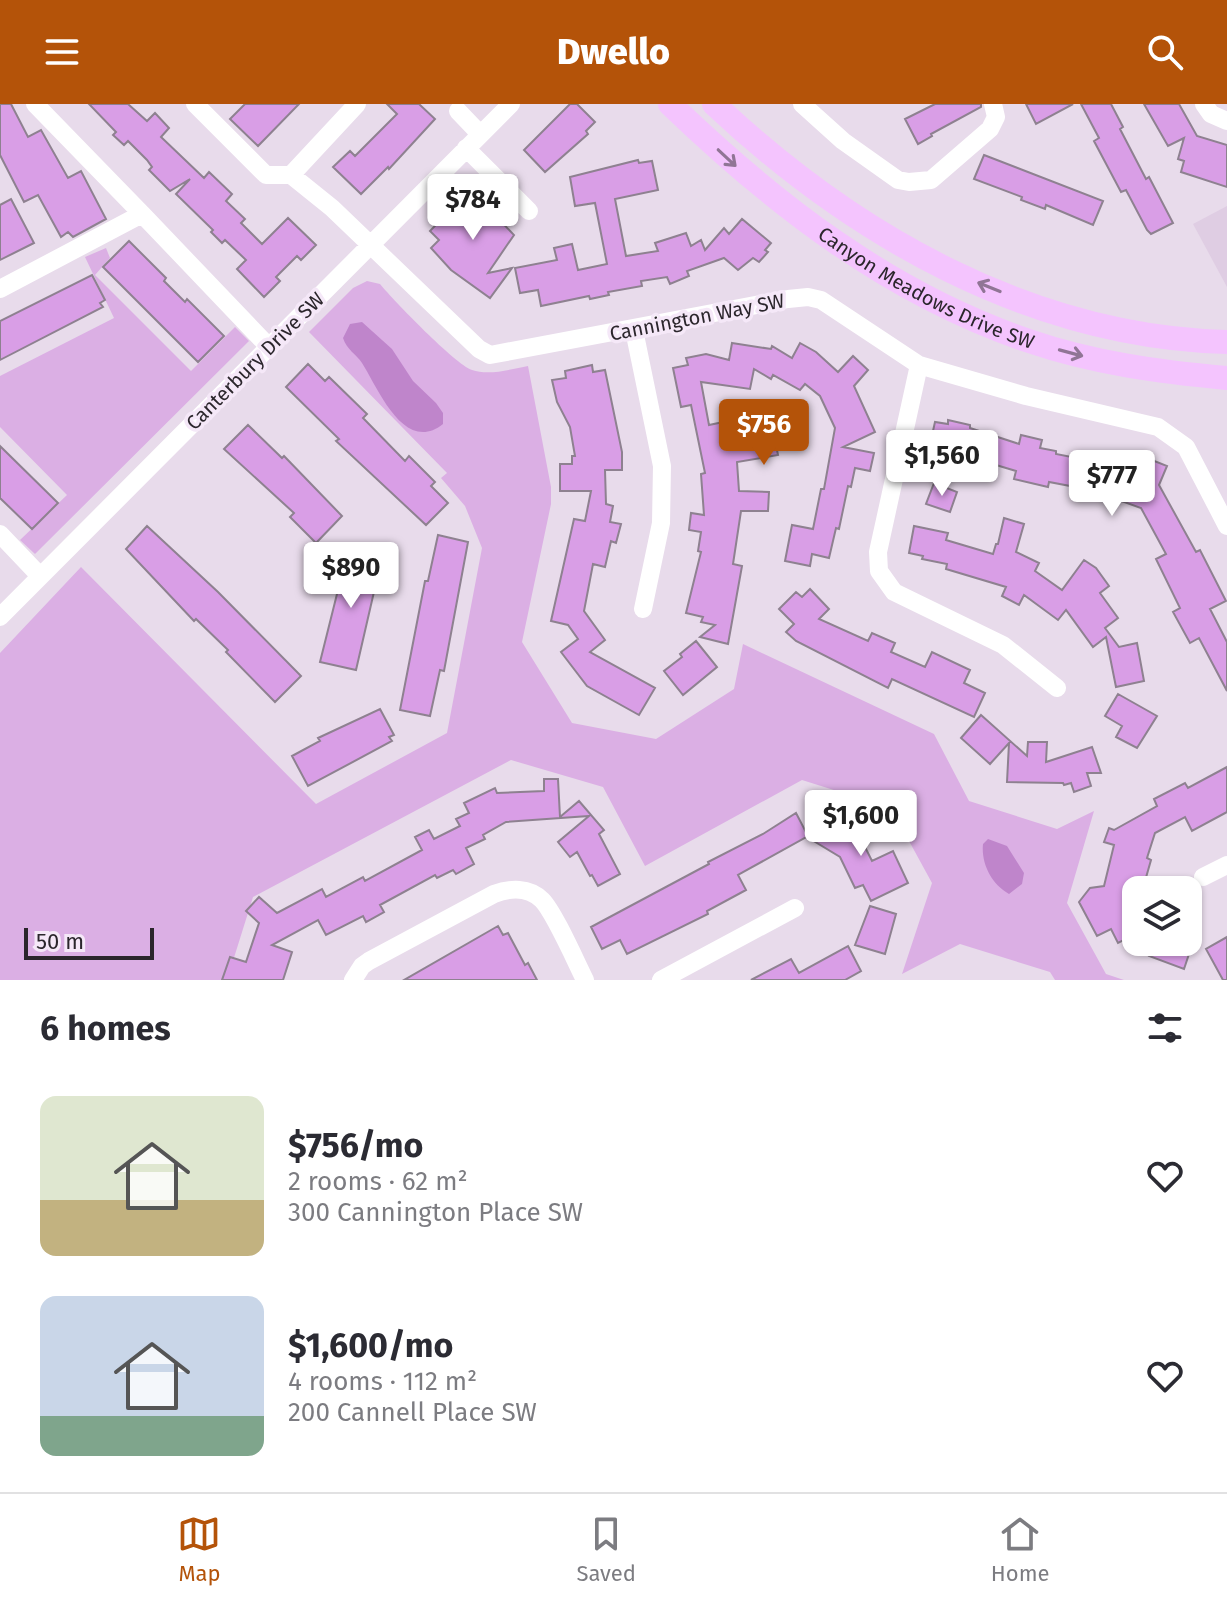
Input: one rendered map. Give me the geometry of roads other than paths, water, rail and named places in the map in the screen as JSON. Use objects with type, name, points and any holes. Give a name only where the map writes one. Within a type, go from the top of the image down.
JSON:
[{"type":"main road","name":"Canyon Meadows Drive SW","points":[[670,104],[734,165],[860,260],[967,318],[1031,342],[1090,358],[1163,373],[1227,378]]},
{"type":"main road","name":"Canyon Meadows Drive SW","points":[[714,104],[764,150],[821,195],[882,235],[942,268],[1069,316],[1135,332],[1227,342]]},
{"type":"street","points":[[35,104],[269,347]]},
{"type":"street","points":[[195,104],[266,175],[291,175],[332,208],[369,245]]},
{"type":"street","points":[[291,175],[357,104]]},
{"type":"street","name":"Canterbury Drive SW","points":[[0,617],[511,104]]},
{"type":"street","points":[[802,104],[843,141],[898,180],[918,182],[931,180],[990,129],[996,117],[993,104]]},
{"type":"street","points":[[1204,104],[1211,114],[1227,121]]},
{"type":"street","points":[[458,111],[480,134]]},
{"type":"street","points":[[466,148],[529,211]]},
{"type":"street","points":[[0,289],[142,214]]},
{"type":"street","name":"Cannington Way SW","points":[[369,245],[479,349],[490,355],[812,297],[919,365],[1026,396],[1158,427],[1186,447],[1227,526]]},
{"type":"street","points":[[634,330],[662,466],[661,523],[643,609]]},
{"type":"street","points":[[919,365],[878,552],[879,571],[894,592],[1003,645],[1057,688]]},
{"type":"street","points":[[0,534],[40,576]]},
{"type":"street","points":[[1203,877],[1227,865]]},
{"type":"street","points":[[353,980],[369,961],[494,894],[514,889],[525,891],[542,901],[585,980]]},
{"type":"street","points":[[661,980],[795,908]]}]
